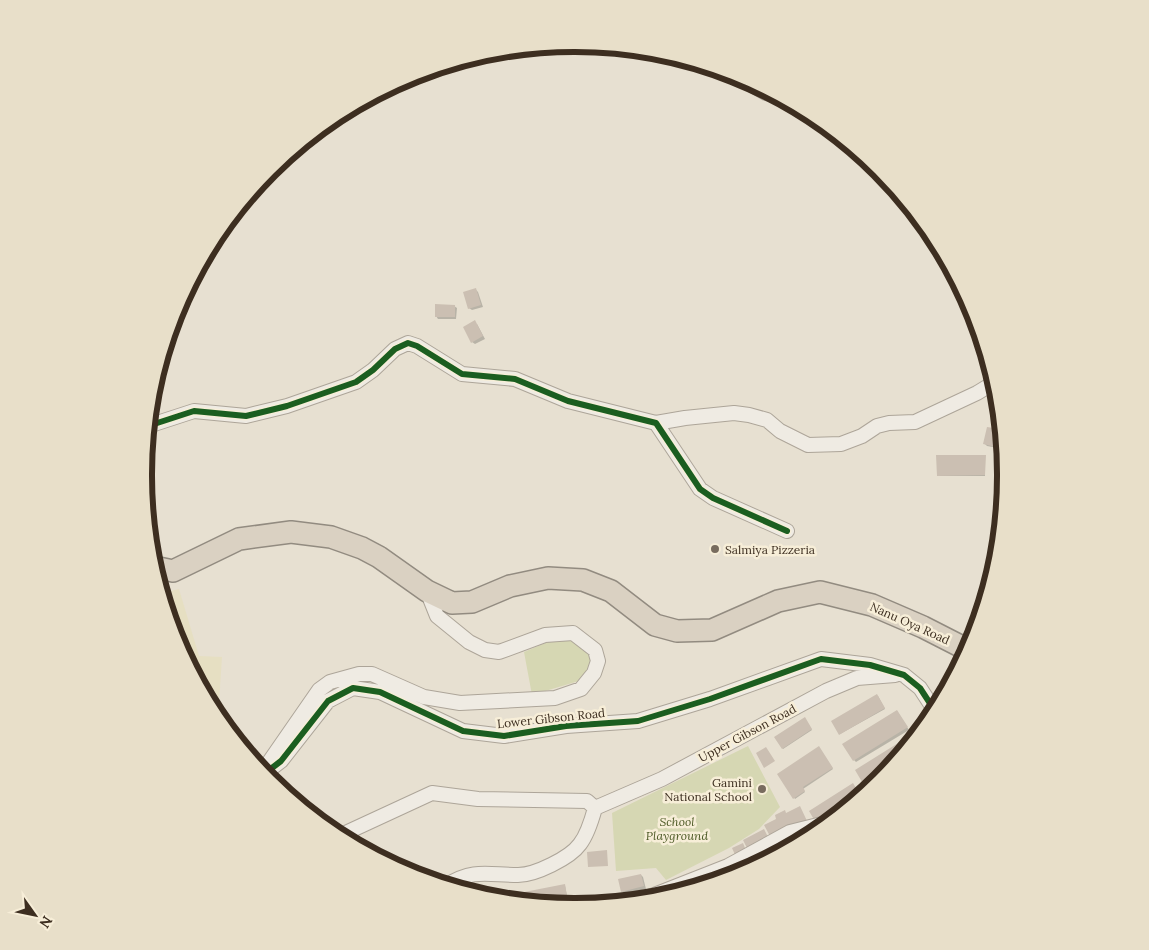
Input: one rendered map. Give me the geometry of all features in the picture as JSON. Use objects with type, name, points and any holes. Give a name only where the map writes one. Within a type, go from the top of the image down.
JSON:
[{"type":"highway","name":"Nanu Oya Road","points":[[163,569],[173,571],[238,539],[291,532],[331,537],[362,548],[379,557],[428,591],[452,603],[472,602],[510,586],[548,578],[583,580],[611,591],[655,625],[677,631],[712,630],[778,601],[820,592],[872,605],[924,627],[961,646]]},
{"type":"street","points":[[156,421],[194,411],[246,416],[286,406],[356,382],[373,370],[395,349],[408,343],[417,346],[462,374],[515,379],[568,402],[656,423],[734,413],[749,415],[767,420],[780,431],[808,445],[841,444],[889,422],[914,422],[988,387]]},
{"type":"street","points":[[656,423],[700,489],[713,498],[787,531]]},
{"type":"street","points":[[268,765],[320,690],[330,682],[358,674],[372,674],[424,697],[460,703],[555,698],[581,689],[594,673],[598,661],[595,650],[573,633],[545,635],[499,652],[485,650],[469,642],[437,616],[428,591]]},
{"type":"street","name":"Lower Gibson Road","points":[[270,768],[281,761],[328,701],[353,688],[380,692],[463,731],[504,736],[566,726],[638,721],[710,699],[821,659],[870,665],[904,675]]},
{"type":"street","points":[[904,675],[920,688],[930,703]]},
{"type":"street","name":"Upper Gibson Road","points":[[595,808],[662,779],[826,691],[857,678],[904,675]]},
{"type":"street","points":[[349,832],[432,793],[478,799],[587,802],[595,808],[580,844],[560,860],[536,872],[520,875],[476,873],[455,880]]},
{"type":"street","points":[[687,882],[728,866],[790,832],[806,828]]},
{"type":"shaded area","points":[[179,589],[199,656],[222,657],[219,703],[184,637],[168,592]]},
{"type":"green space","points":[[555,639],[577,640],[593,658],[582,680],[532,695],[524,652]]},
{"type":"green space","name":"School Playground","points":[[748,746],[780,807],[759,829],[729,848],[666,880],[656,868],[616,871],[612,813]]},
{"type":"building","points":[[476,288],[481,305],[468,309],[463,292]]},
{"type":"building","points":[[435,304],[455,305],[455,317],[435,317]]},
{"type":"building","points":[[475,320],[483,336],[471,343],[463,327]]},
{"type":"building","points":[[987,427],[994,428],[996,447],[983,444]]},
{"type":"building","points":[[936,455],[986,455],[985,475],[937,476]]},
{"type":"building","points":[[877,694],[885,708],[839,735],[831,721]]},
{"type":"building","points":[[897,710],[908,727],[853,761],[842,744]]},
{"type":"building","points":[[805,717],[812,729],[782,749],[774,737]]},
{"type":"building","points":[[904,739],[863,784],[855,770]]},
{"type":"building","points":[[819,746],[833,768],[803,787],[805,791],[793,799],[777,774]]},
{"type":"building","points":[[766,747],[775,761],[764,768],[756,753]]},
{"type":"building","points":[[853,783],[857,789],[815,822],[809,811]]},
{"type":"building","points":[[800,806],[807,821],[771,838],[764,825],[776,819],[775,815],[785,810],[786,813]]},
{"type":"building","points":[[764,829],[769,839],[748,850],[743,840]]},
{"type":"building","points":[[743,843],[747,853],[736,857],[732,848]]},
{"type":"building","points":[[607,850],[608,866],[588,867],[587,852]]},
{"type":"building","points":[[641,874],[644,886],[621,892],[618,879]]},
{"type":"building","points":[[565,884],[567,896],[547,897],[516,894]]},
{"type":"cycle path","points":[[156,424],[194,411],[246,416],[287,406],[356,382],[373,370],[395,349],[408,343],[417,346],[462,374],[515,379],[568,401],[656,423],[700,489],[713,498],[787,531]]},
{"type":"cycle path","points":[[271,769],[281,761],[328,701],[353,688],[380,692],[463,731],[504,736],[566,726],[638,721],[710,699],[821,659],[870,665],[904,675],[920,688],[930,703]]},
{"type":"place","name":"Salmiya Pizzeria","points":[[715,549]]},
{"type":"place","name":"Gamini National School","points":[[762,789]]}]
